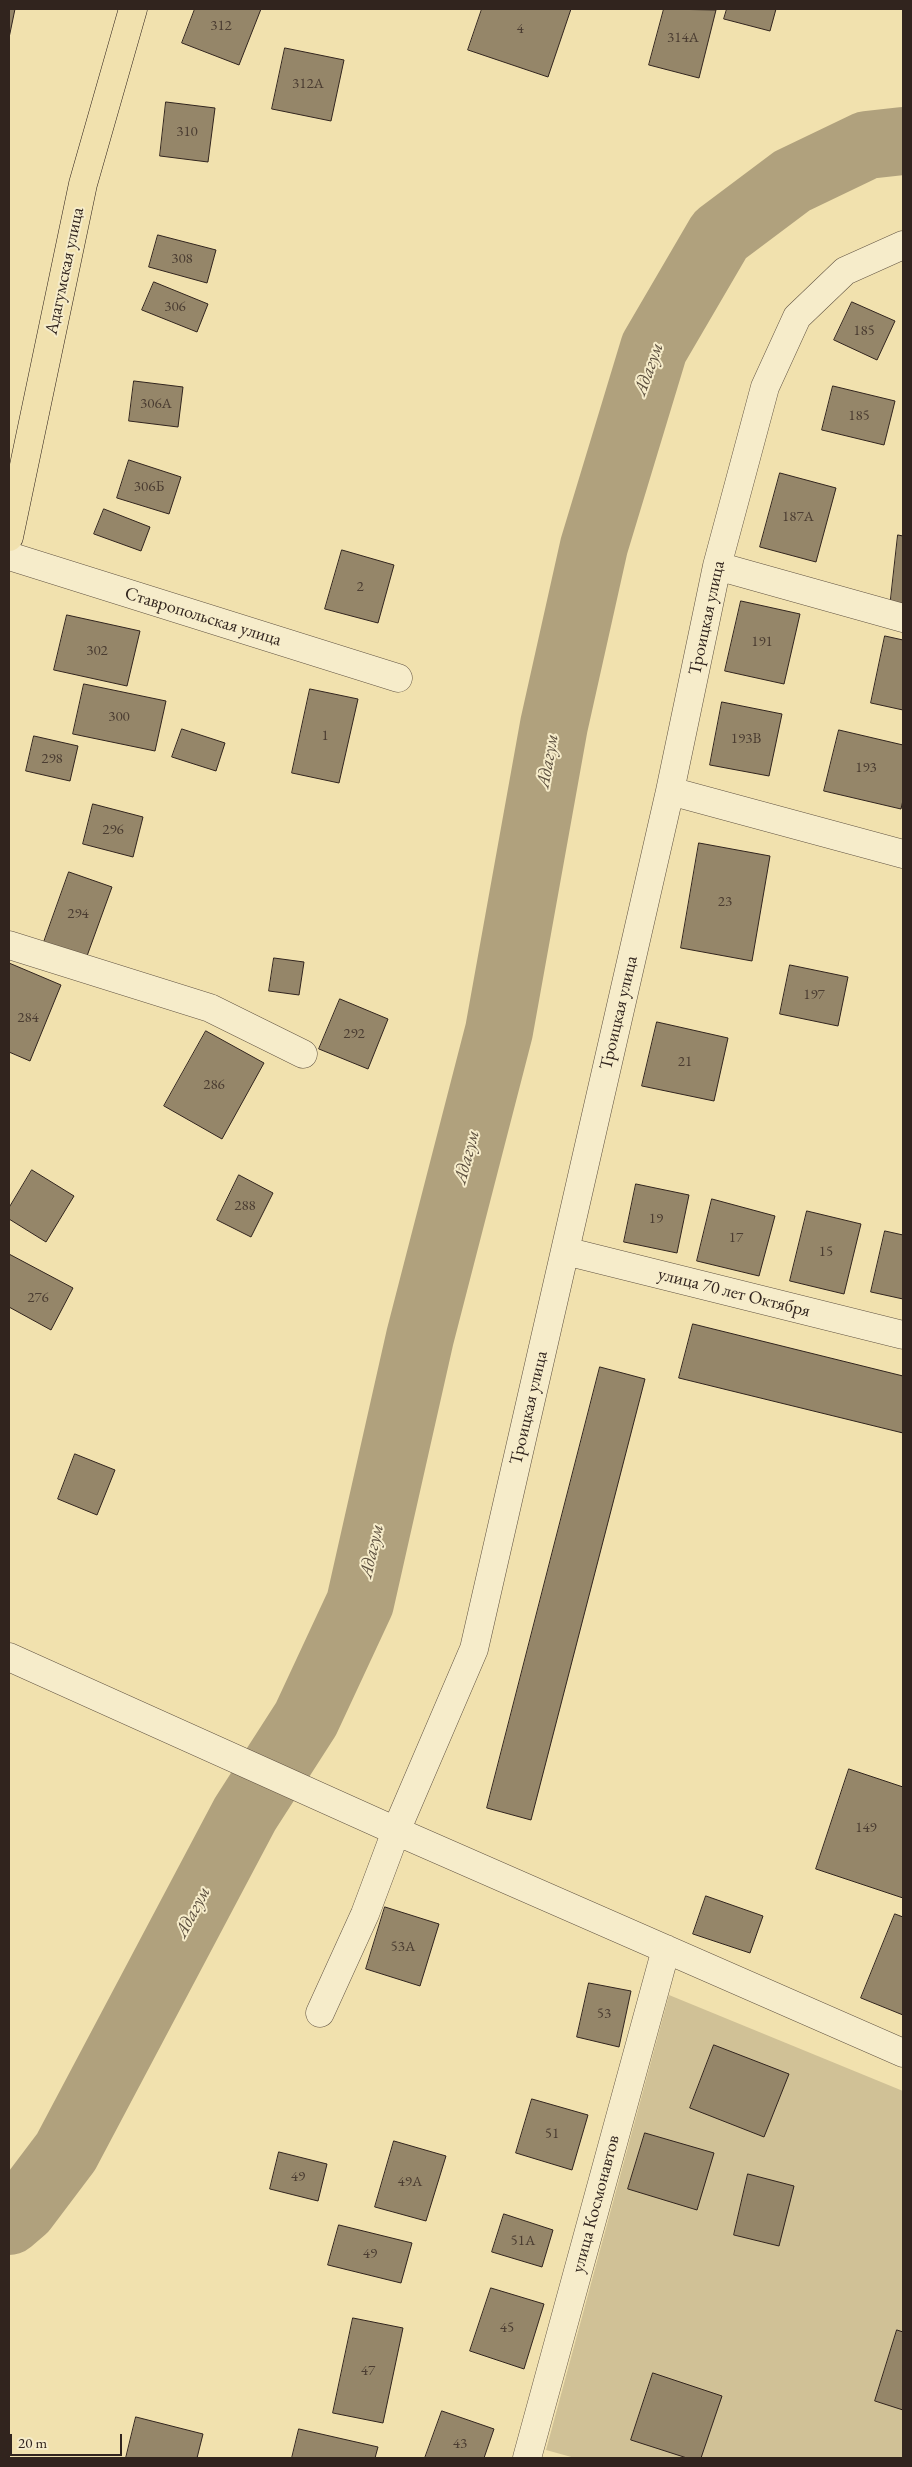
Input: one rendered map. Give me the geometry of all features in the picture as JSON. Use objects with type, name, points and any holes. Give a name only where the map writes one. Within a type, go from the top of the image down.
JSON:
[{"type":"main road","name":"Адагумская улица","points":[[9,537],[83,184],[133,9]]},
{"type":"street","name":"Троицкая улица","points":[[320,2013],[365,1914],[396,1831],[474,1650],[670,792],[717,566],[765,387],[797,318],[845,271],[903,245]]},
{"type":"street","name":"Ставропольская улица","points":[[9,556],[398,678]]},
{"type":"street","points":[[717,566],[903,618]]},
{"type":"street","points":[[670,792],[903,854]]},
{"type":"street","points":[[9,944],[210,1008],[303,1054]]},
{"type":"street","name":"улица 70 лет Октября","points":[[565,1251],[903,1335]]},
{"type":"street","points":[[9,1657],[396,1831],[903,2053]]},
{"type":"street","name":"улица Космонавтов","points":[[526,2458],[666,1949]]},
{"type":"shaded area","points":[[669,1995],[903,2091],[903,2458],[575,2458],[546,2450]]},
{"type":"building","points":[[9,9],[15,9],[9,38]]},
{"type":"building","points":[[195,9],[261,9],[239,65],[182,43]]},
{"type":"building","points":[[482,9],[571,9],[548,77],[468,50]]},
{"type":"building","points":[[664,9],[716,10],[699,78],[649,65]]},
{"type":"building","points":[[727,9],[776,9],[770,31],[724,19]]},
{"type":"building","points":[[285,48],[344,60],[331,121],[272,109]]},
{"type":"building","points":[[166,102],[215,108],[208,162],[160,156]]},
{"type":"building","points":[[158,235],[216,250],[207,283],[149,267]]},
{"type":"building","points":[[154,282],[208,304],[197,332],[142,310]]},
{"type":"building","points":[[852,302],[895,321],[877,360],[834,340]]},
{"type":"building","points":[[134,381],[183,387],[178,427],[129,421]]},
{"type":"building","points":[[833,386],[895,401],[884,445],[822,430]]},
{"type":"building","points":[[129,460],[181,477],[169,514],[117,498]]},
{"type":"building","points":[[780,473],[836,488],[816,562],[760,547]]},
{"type":"building","points":[[104,509],[150,527],[141,551],[94,534]]},
{"type":"building","points":[[898,535],[903,536],[903,608],[890,607]]},
{"type":"building","points":[[342,550],[394,565],[378,623],[325,609]]},
{"type":"building","points":[[741,601],[800,614],[784,684],[725,671]]},
{"type":"building","points":[[67,615],[140,631],[127,686],[54,670]]},
{"type":"building","points":[[885,636],[903,640],[903,710],[871,703]]},
{"type":"building","points":[[84,684],[166,701],[155,751],[73,734]]},
{"type":"building","points":[[310,689],[358,699],[339,783],[292,773]]},
{"type":"building","points":[[722,702],[782,714],[769,776],[710,765]]},
{"type":"building","points":[[182,729],[225,743],[216,771],[172,757]]},
{"type":"building","points":[[839,730],[903,745],[903,800],[901,809],[824,791]]},
{"type":"building","points":[[34,736],[78,746],[70,781],[26,771]]},
{"type":"building","points":[[93,804],[143,817],[133,857],[83,844]]},
{"type":"building","points":[[699,843],[770,856],[752,961],[681,948]]},
{"type":"building","points":[[69,872],[112,887],[87,956],[44,942]]},
{"type":"building","points":[[274,958],[304,962],[299,995],[269,991]]},
{"type":"building","points":[[9,963],[61,985],[30,1061],[9,1052]]},
{"type":"building","points":[[790,965],[848,977],[838,1026],[780,1014]]},
{"type":"building","points":[[340,999],[388,1019],[368,1069],[319,1049]]},
{"type":"building","points":[[657,1022],[728,1038],[714,1101],[642,1086]]},
{"type":"building","points":[[206,1031],[264,1063],[222,1139],[164,1106]]},
{"type":"building","points":[[32,1170],[74,1196],[46,1242],[9,1219],[9,1208]]},
{"type":"building","points":[[239,1175],[273,1193],[251,1237],[217,1220]]},
{"type":"building","points":[[636,1184],[689,1195],[677,1253],[624,1242]]},
{"type":"building","points":[[712,1199],[775,1216],[759,1276],[697,1261]]},
{"type":"building","points":[[807,1211],[861,1224],[844,1294],[790,1281]]},
{"type":"building","points":[[885,1231],[903,1235],[903,1299],[871,1292]]},
{"type":"building","points":[[9,1254],[73,1288],[51,1330],[9,1307]]},
{"type":"building","points":[[693,1324],[903,1376],[903,1433],[679,1378]]},
{"type":"building","points":[[600,1367],[645,1379],[531,1820],[487,1808]]},
{"type":"building","points":[[75,1454],[115,1470],[97,1515],[58,1499]]},
{"type":"building","points":[[849,1769],[903,1787],[903,1898],[816,1869]]},
{"type":"building","points":[[706,1896],[763,1916],[750,1953],[693,1934]]},
{"type":"building","points":[[385,1907],[439,1924],[420,1986],[366,1969]]},
{"type":"building","points":[[895,1914],[903,1917],[903,2015],[861,1998]]},
{"type":"building","points":[[589,1983],[631,1991],[619,2047],[577,2037]]},
{"type":"building","points":[[714,2045],[789,2074],[764,2137],[690,2108]]},
{"type":"building","points":[[532,2099],[588,2115],[572,2170],[516,2153]]},
{"type":"building","points":[[645,2133],[714,2153],[697,2210],[628,2189]]},
{"type":"building","points":[[394,2141],[446,2156],[426,2221],[375,2207]]},
{"type":"building","points":[[279,2152],[327,2164],[318,2201],[270,2189]]},
{"type":"building","points":[[748,2174],[794,2186],[779,2246],[734,2235]]},
{"type":"building","points":[[504,2214],[553,2230],[542,2267],[492,2252]]},
{"type":"building","points":[[339,2225],[412,2243],[401,2283],[328,2265]]},
{"type":"building","points":[[491,2288],[544,2304],[524,2369],[470,2351]]},
{"type":"building","points":[[353,2318],[403,2328],[383,2423],[333,2413]]},
{"type":"building","points":[[897,2330],[903,2332],[903,2410],[875,2401]]},
{"type":"building","points":[[653,2373],[722,2396],[701,2458],[687,2458],[631,2440]]},
{"type":"building","points":[[442,2411],[494,2429],[484,2458],[425,2458]]},
{"type":"building","points":[[136,2417],[203,2434],[197,2458],[126,2458]]},
{"type":"building","points":[[299,2429],[378,2447],[375,2458],[292,2458]]},
{"type":"waterway","name":"Адагум","points":[[9,2221],[23,2209],[66,2152],[245,1814],[306,1719],[360,1603],[420,1337],[499,1031],[554,725],[594,546],[654,348],[720,235],[792,181],[867,145],[903,141]]}]
